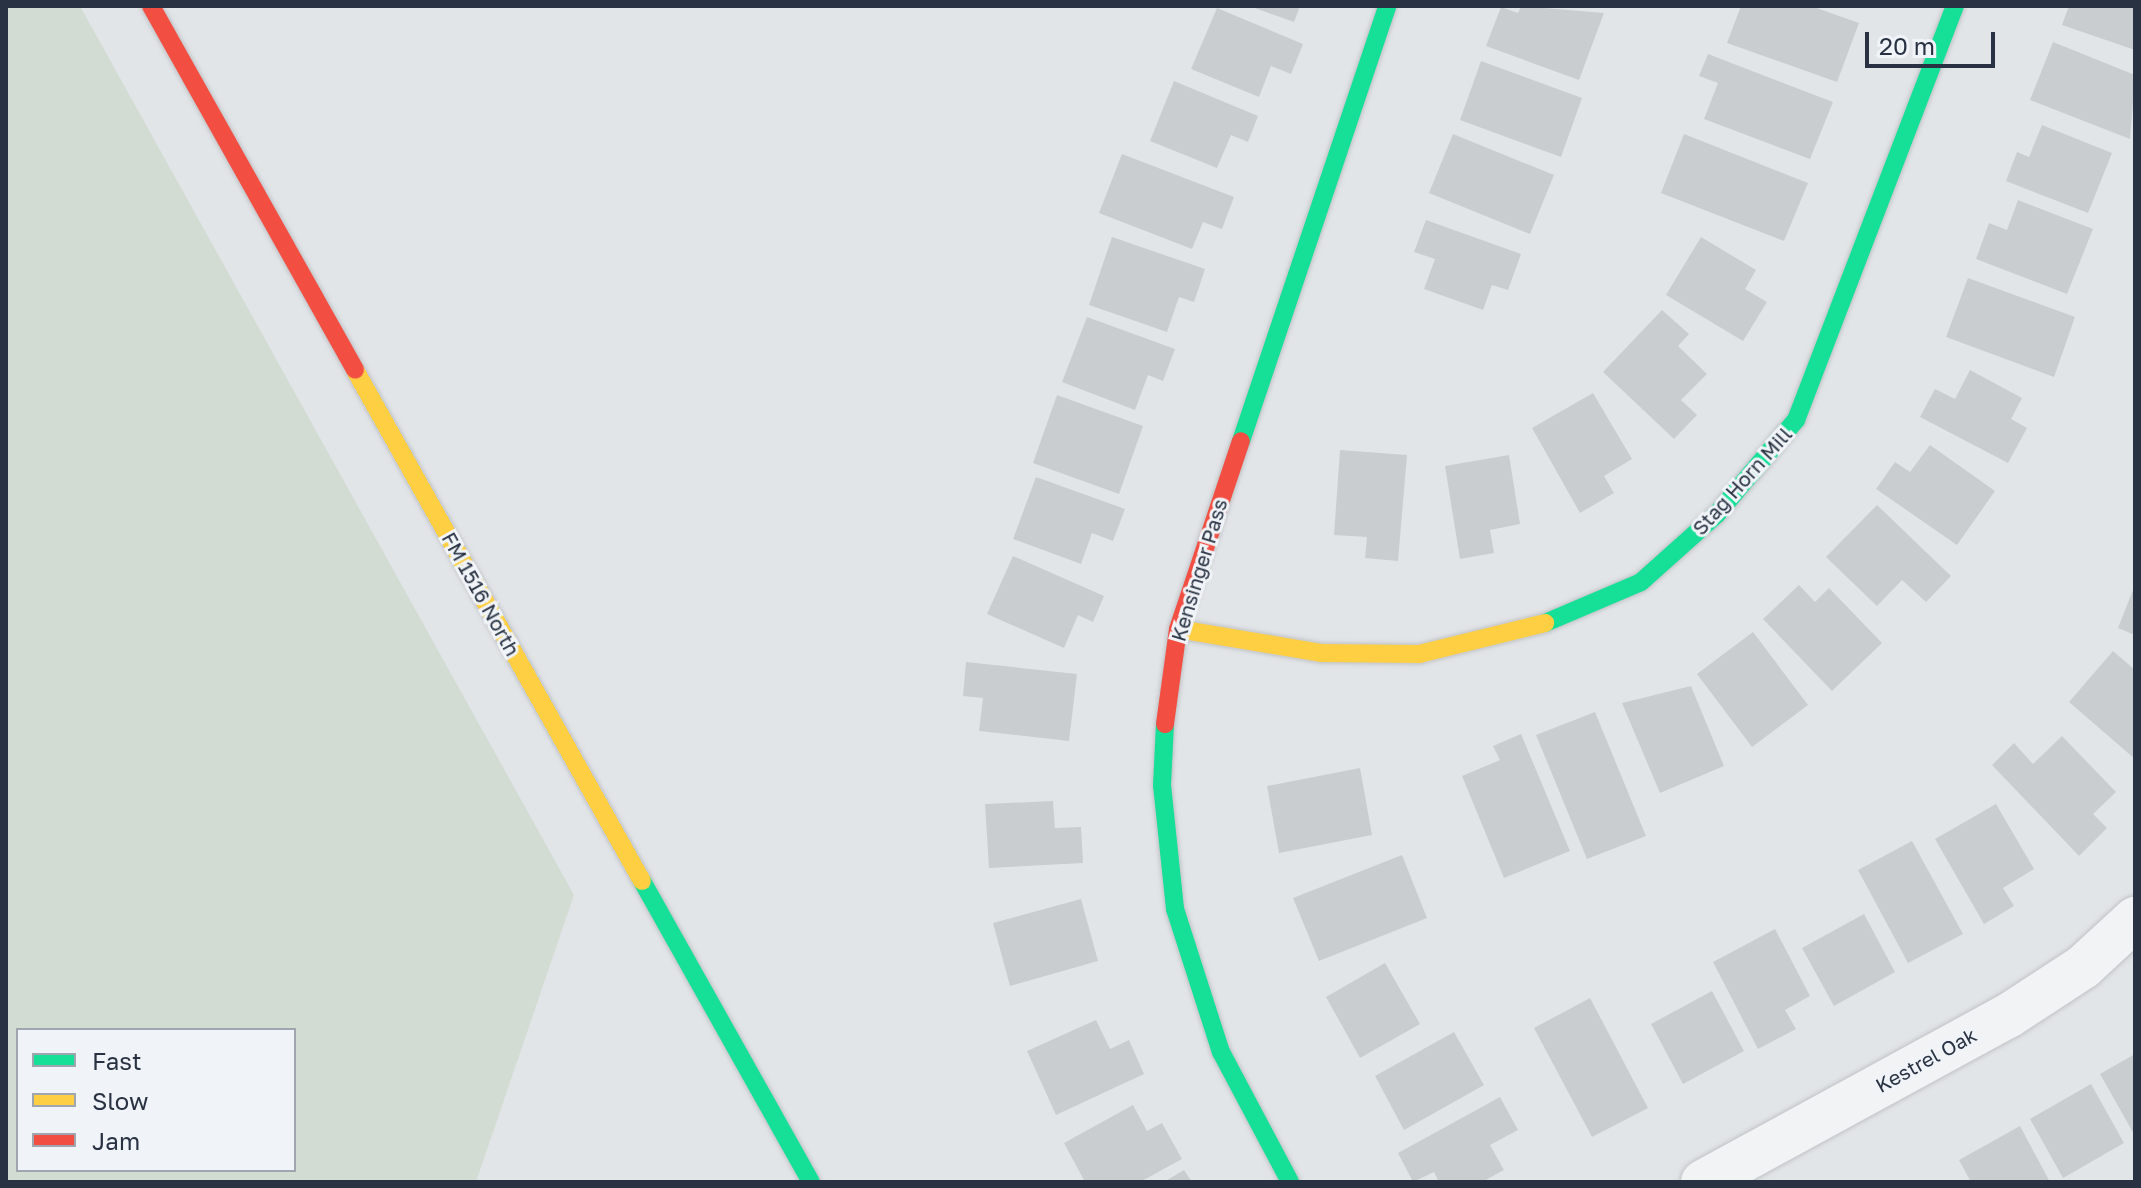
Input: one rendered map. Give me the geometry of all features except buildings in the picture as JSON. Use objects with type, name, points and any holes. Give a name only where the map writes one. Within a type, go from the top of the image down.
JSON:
[{"type":"street","name":"FM 1516 North","points":[[151,6],[811,1182]]},
{"type":"street","name":"Kensinger Pass","points":[[1290,1182],[1221,1052],[1175,909],[1162,785],[1178,629],[1387,6]]},
{"type":"street","name":"Stag Horn Mill","points":[[1178,629],[1321,653],[1419,654],[1531,629],[1641,582],[1717,514],[1796,420],[1955,6]]},
{"type":"street","name":"Kestrel Oak","points":[[1703,1182],[2008,1016],[2083,967],[2135,919]]},
{"type":"shaded area","points":[[6,6],[80,6],[574,895],[476,1182],[6,1182]]},
{"type":"traffic: fast","points":[[1241,441],[1387,6]]},
{"type":"traffic: fast","points":[[1545,623],[1641,582],[1717,514],[1796,420],[1955,6]]},
{"type":"traffic: fast","points":[[1165,724],[1162,785],[1175,909],[1221,1052],[1290,1182]]},
{"type":"traffic: fast","points":[[642,881],[811,1182]]},
{"type":"traffic: slow","points":[[355,370],[642,881]]},
{"type":"traffic: slow","points":[[1178,629],[1321,653],[1419,654],[1545,623]]},
{"type":"traffic: jam","points":[[151,6],[355,370]]},
{"type":"traffic: jam","points":[[1165,724],[1178,629],[1241,441]]}]
